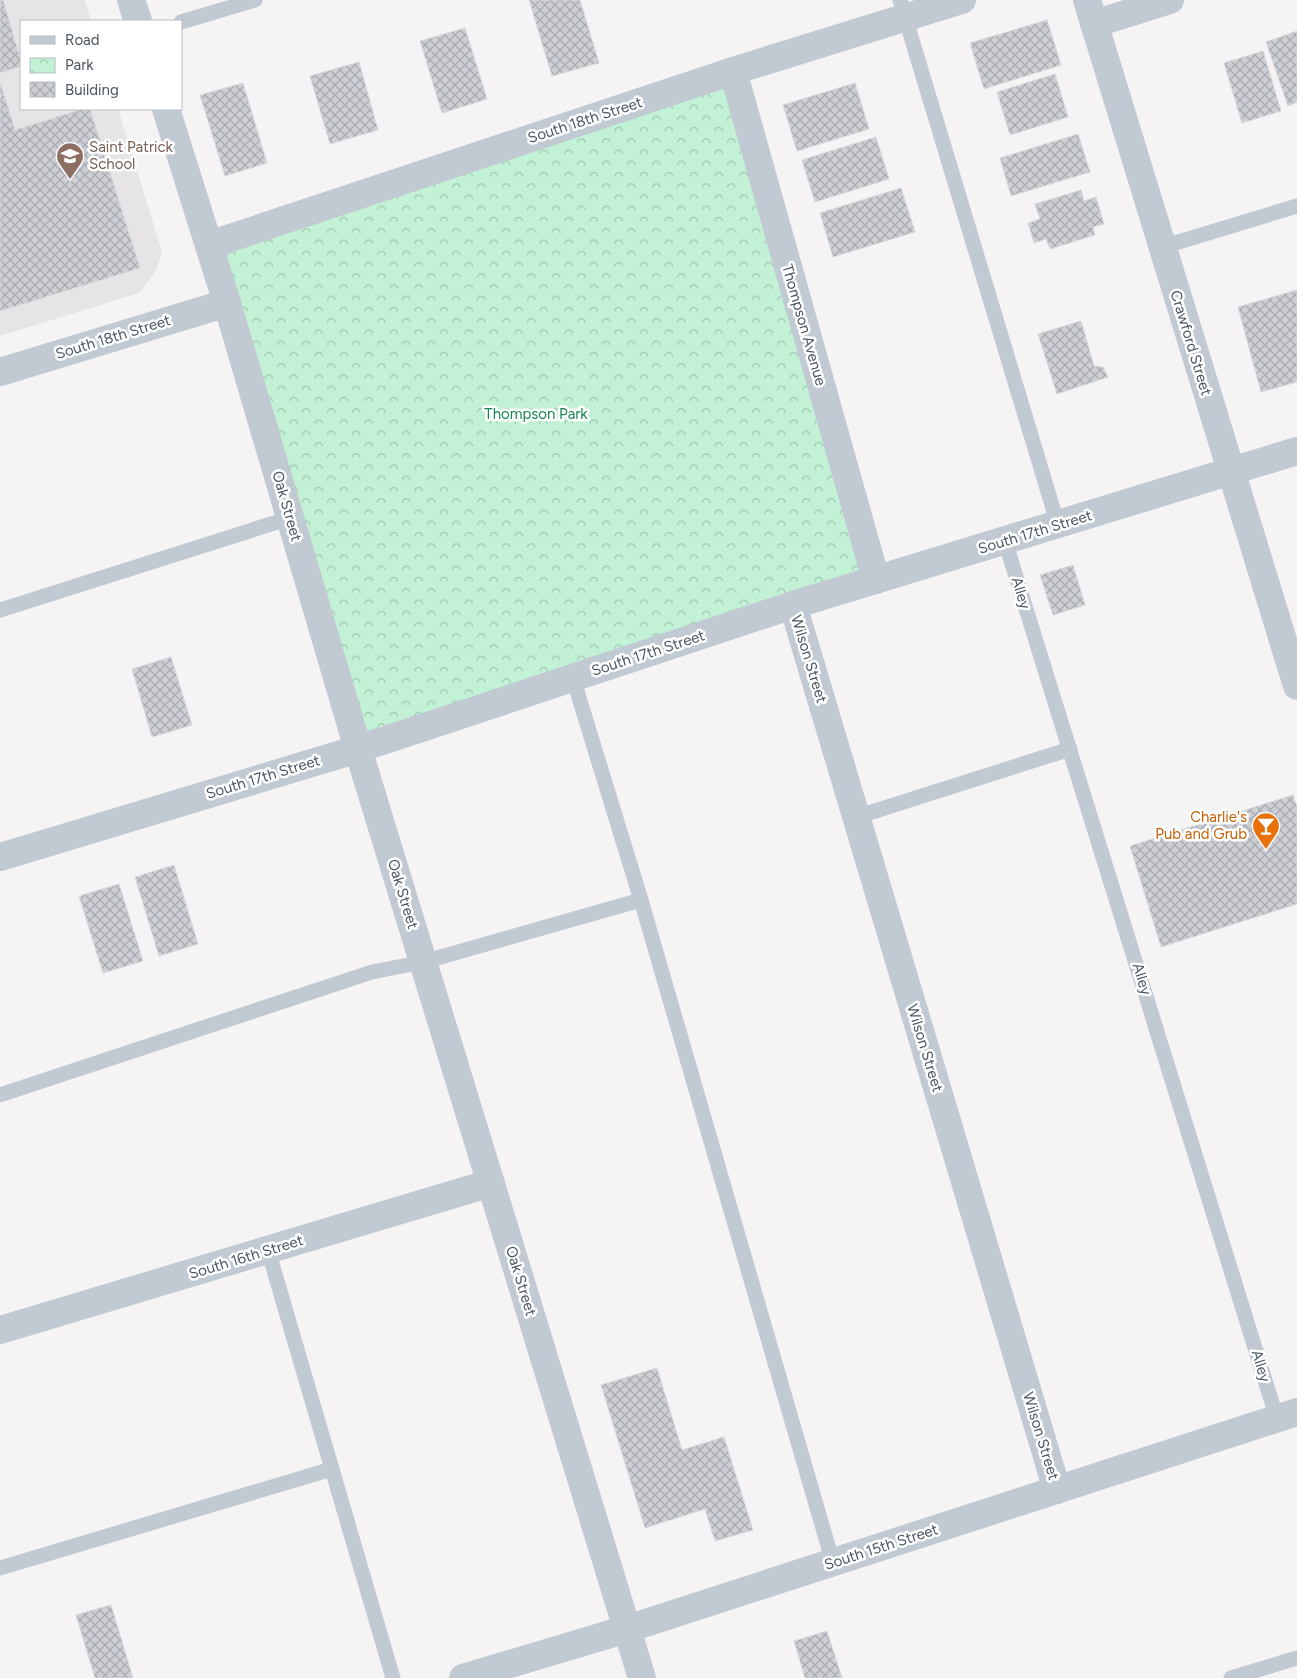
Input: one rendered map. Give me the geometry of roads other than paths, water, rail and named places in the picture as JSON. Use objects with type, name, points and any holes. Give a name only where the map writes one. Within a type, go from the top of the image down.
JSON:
[{"type":"street","points":[[131,0],[138,20]]},
{"type":"street","name":"South 18th Street","points":[[209,245],[733,71],[902,9],[962,0]]},
{"type":"street","points":[[1090,12],[1170,0]]},
{"type":"street","name":"Crawford Street","points":[[1090,12],[1297,686]]},
{"type":"street","name":"Thompson Avenue","points":[[733,71],[876,580]]},
{"type":"street","name":"Oak Street","points":[[166,110],[227,303],[358,749],[642,1678]]},
{"type":"street","name":"South 18th Street","points":[[0,372],[227,303]]},
{"type":"street","name":"South 17th Street","points":[[0,856],[358,749],[793,605],[1297,451]]},
{"type":"street","name":"Wilson Street","points":[[793,605],[1057,1490]]},
{"type":"street","name":"South 16th Street","points":[[0,1330],[491,1183]]},
{"type":"street","name":"South 15th Street","points":[[463,1678],[627,1629],[1287,1415]]},
{"type":"lane","points":[[182,22],[255,0]]},
{"type":"lane","points":[[902,9],[1058,524]]},
{"type":"lane","points":[[1162,248],[1297,206]]},
{"type":"lane","points":[[0,610],[290,518]]},
{"type":"lane","name":"Alley","points":[[1005,541],[1070,749],[1287,1415]]},
{"type":"lane","points":[[573,678],[641,900],[833,1563]]},
{"type":"lane","points":[[856,817],[1070,749]]},
{"type":"lane","points":[[0,1095],[372,972],[423,962],[641,900]]},
{"type":"lane","points":[[268,1250],[393,1678]]},
{"type":"lane","points":[[0,1568],[332,1469]]},
{"type":"lane","points":[[1230,1678],[1297,1658]]},
{"type":"place","name":"Saint Patrick School","points":[[70,180]]},
{"type":"place","name":"Charlie's Pub and Grub","points":[[1266,850]]},
{"type":"park label","name":"Thompson Park","points":[[536,414]]}]
